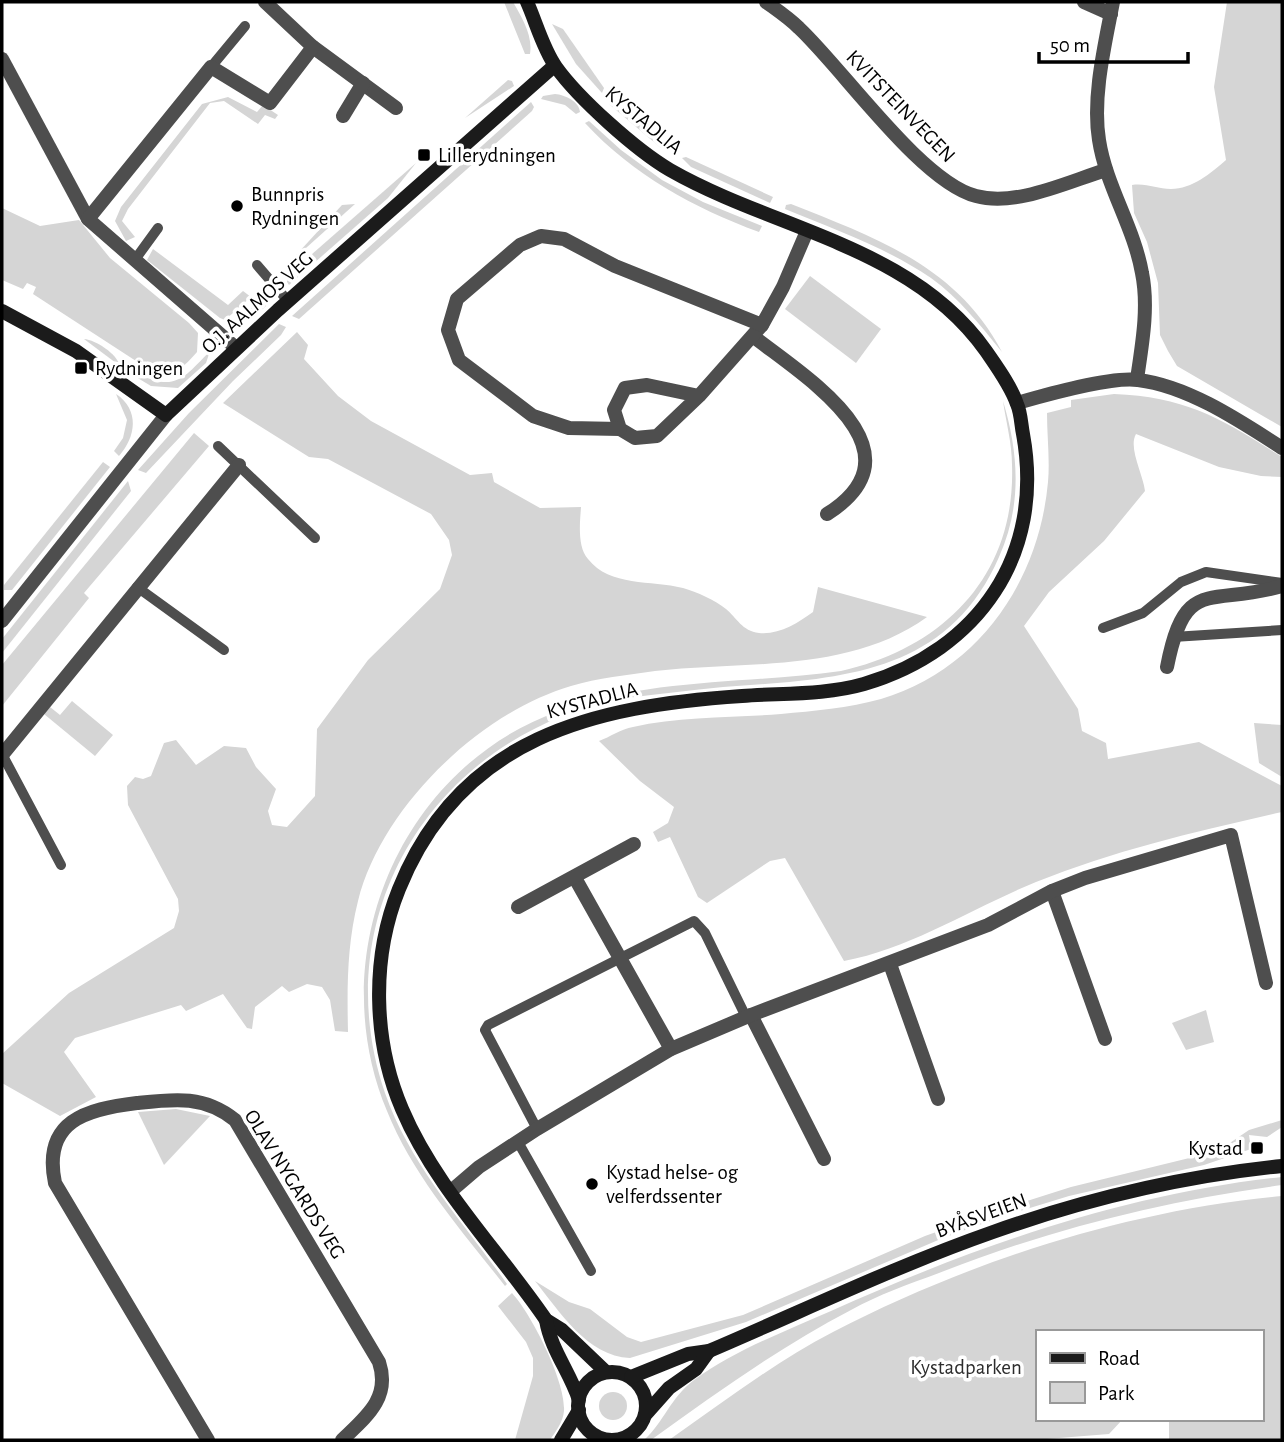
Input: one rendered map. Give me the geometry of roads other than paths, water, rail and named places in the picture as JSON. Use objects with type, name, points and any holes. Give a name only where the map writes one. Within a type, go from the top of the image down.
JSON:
[{"type":"street","points":[[265,2],[313,47],[396,108]]},
{"type":"street","points":[[527,2],[554,66]]},
{"type":"street","name":"KVITSTEINVEGEN","points":[[765,2],[799,27],[906,145],[947,183],[976,197],[1008,198],[1106,170]]},
{"type":"street","points":[[1084,2],[1112,8],[1100,91],[1098,137],[1106,170],[1143,273],[1144,334],[1137,379]]},
{"type":"street","points":[[88,219],[212,67],[270,103],[313,47]]},
{"type":"street","points":[[2,59],[88,219],[236,348]]},
{"type":"street","name":"KYSTADLIA","points":[[554,66],[625,135],[668,169],[719,195],[890,267],[945,304],[977,339],[1017,403],[1028,464],[1021,536],[999,587],[976,617],[951,641],[906,668],[861,685],[674,702],[570,724],[537,737],[498,761],[462,789],[429,830],[406,872],[391,907],[379,991],[381,1037],[394,1088],[407,1121],[451,1191],[547,1320],[562,1330],[606,1372]]},
{"type":"street","name":"O.J. AALMOS VEG","points":[[2,621],[166,415],[288,301],[554,66]]},
{"type":"street","points":[[343,116],[363,83]]},
{"type":"street","points":[[807,231],[783,287],[758,331],[699,396],[657,436],[635,438],[620,429],[569,428],[533,416],[459,360],[448,330],[457,299],[520,245],[541,236],[564,239],[615,266],[758,331],[843,408],[858,435],[866,457],[861,477],[845,502],[827,514]]},
{"type":"street","points":[[2,311],[76,351],[166,415]]},
{"type":"street","points":[[1017,403],[1065,390],[1137,379],[1222,410],[1282,448]]},
{"type":"street","points":[[620,429],[614,410],[625,388],[647,385],[699,396]]},
{"type":"street","points":[[2,754],[239,465]]},
{"type":"street","points":[[1167,667],[1179,620],[1199,600],[1257,593],[1282,585]]},
{"type":"street","points":[[451,1191],[479,1167],[537,1129],[670,1048],[988,925],[1052,891],[1130,863],[1231,835],[1266,983]]},
{"type":"street","points":[[518,907],[634,844]]},
{"type":"street","points":[[575,877],[670,1048]]},
{"type":"street","points":[[1052,891],[1105,1040]]},
{"type":"street","points":[[890,964],[938,1099]]},
{"type":"street","points":[[748,1016],[824,1158]]},
{"type":"street","name":"OLAV NYGARDS VEG","points":[[208,1440],[55,1183],[52,1167],[60,1134],[72,1120],[91,1111],[107,1106],[186,1099],[221,1109],[235,1120],[383,1373],[380,1398],[373,1410],[342,1440]]},
{"type":"street","name":"BYÅSVEIEN","points":[[631,1377],[688,1354],[709,1352],[870,1281],[992,1232],[1153,1187],[1282,1166]]},
{"type":"street","name":"KYSTADLIA","points":[[547,1320],[550,1339],[573,1381],[579,1405]]},
{"type":"street","name":"BYÅSVEIEN","points":[[645,1415],[669,1388],[696,1369],[709,1352]]},
{"type":"street","points":[[561,1440],[587,1383],[606,1372],[619,1372],[631,1377],[645,1395],[645,1415],[634,1432],[615,1439],[603,1439],[587,1427],[579,1405]]},
{"type":"lane","points":[[212,67],[245,26]]},
{"type":"lane","points":[[134,261],[158,228]]},
{"type":"lane","points":[[257,265],[288,301]]},
{"type":"lane","points":[[218,446],[316,538]]},
{"type":"lane","points":[[1103,628],[1143,614],[1195,574],[1206,572],[1282,585]]},
{"type":"lane","points":[[137,587],[224,650]]},
{"type":"lane","points":[[1173,637],[1282,631]]},
{"type":"lane","points":[[2,754],[61,865]]},
{"type":"lane","points":[[537,1129],[493,1049],[486,1027],[621,960],[689,922],[696,921],[748,1016]]},
{"type":"lane","points":[[518,1142],[591,1271]]},
{"type":"place","name":"Lillerydningen","points":[[424,155]]},
{"type":"place","name":"Bunnpris Rydningen","points":[[237,206]]},
{"type":"place","name":"Rydningen","points":[[81,368]]},
{"type":"place","name":"Kystad","points":[[1257,1148]]},
{"type":"place","name":"Kystad helse- og velferdssenter","points":[[592,1184]]},
{"type":"park label","name":"Kystadparken","points":[[966,1367]]}]
